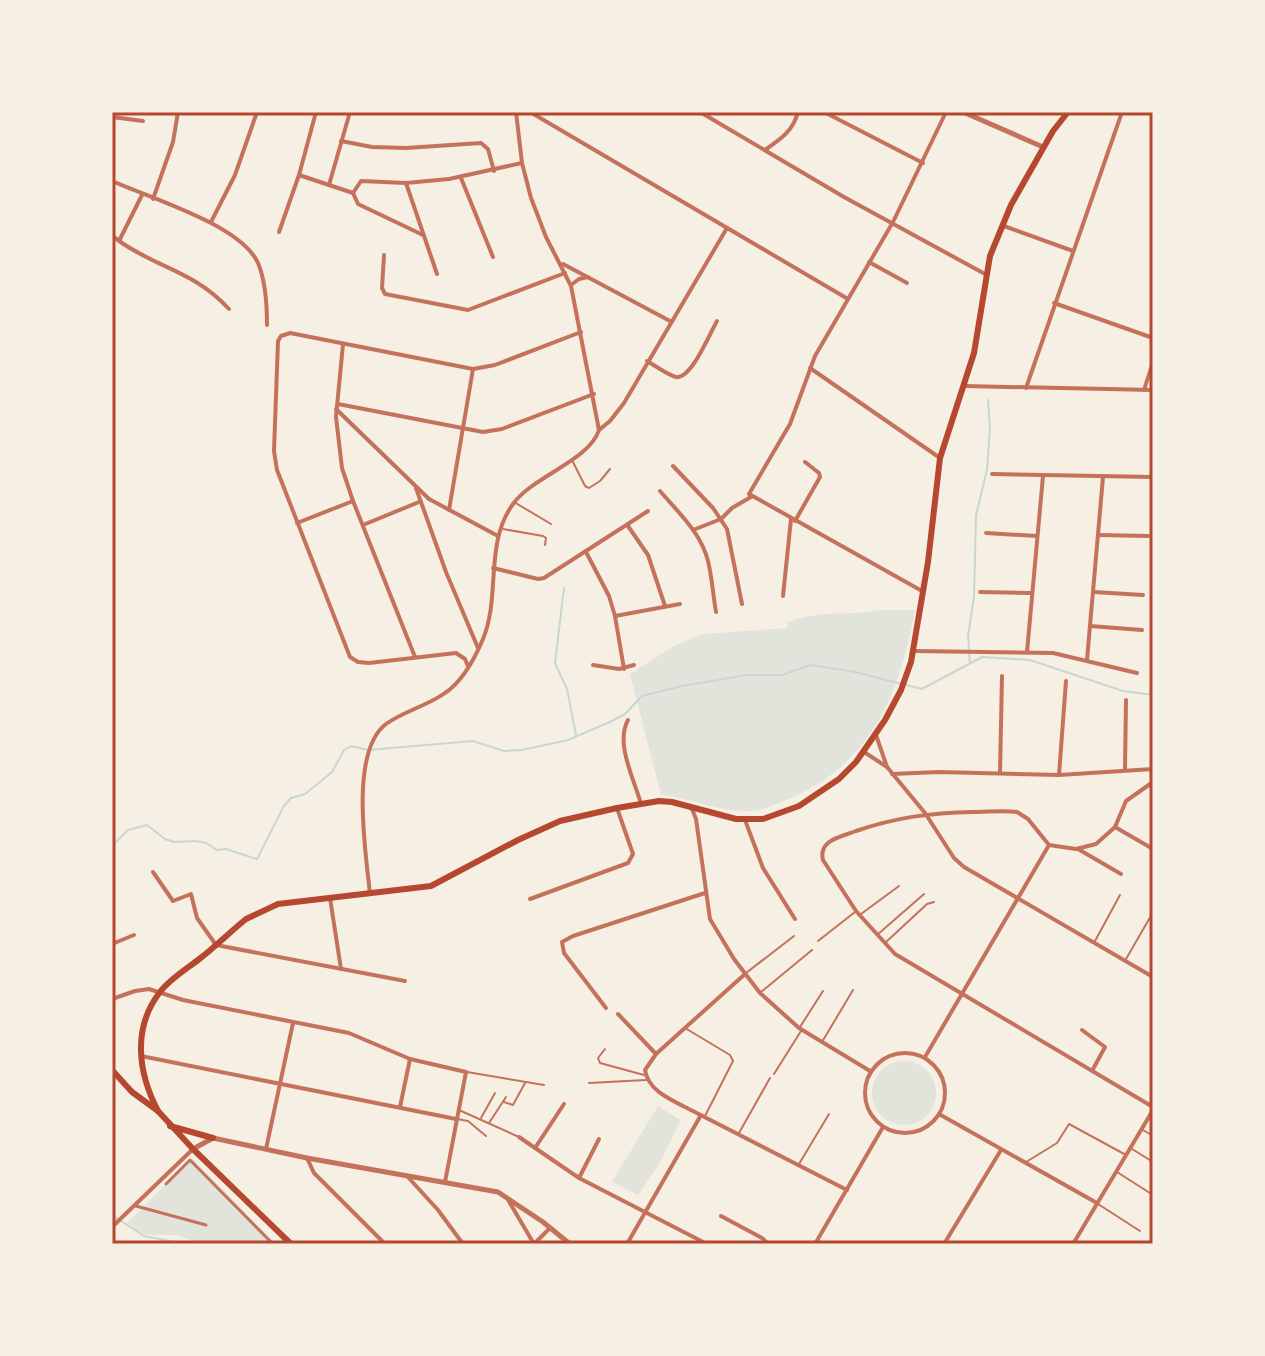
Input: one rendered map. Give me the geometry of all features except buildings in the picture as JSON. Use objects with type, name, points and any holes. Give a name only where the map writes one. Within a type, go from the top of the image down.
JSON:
[{"type":"main road","points":[[291,1244],[169,1126],[158,1111],[149,1093],[139,1056],[145,1024],[160,992],[246,919],[278,904],[431,886],[560,821],[617,808],[659,801],[745,820],[763,819],[799,806],[839,779],[876,735],[905,681],[913,651],[940,458],[978,337],[985,274],[1001,225],[1043,147],[1068,112]]},
{"type":"main road","points":[[112,1070],[132,1092],[158,1111]]},
{"type":"main road","points":[[169,1126],[213,1138]]},
{"type":"street","points":[[153,199],[173,142],[178,112]]},
{"type":"street","points":[[211,222],[235,175],[257,112]]},
{"type":"street","points":[[279,232],[316,112]]},
{"type":"street","points":[[329,185],[350,112]]},
{"type":"street","points":[[516,112],[522,163],[535,212],[571,286],[599,430]]},
{"type":"street","points":[[530,112],[848,299]]},
{"type":"street","points":[[700,112],[985,274]]},
{"type":"street","points":[[765,150],[786,135],[795,123],[798,112]]},
{"type":"street","points":[[824,112],[923,163]]},
{"type":"street","points":[[922,591],[751,497],[749,492],[790,424],[810,367],[893,222],[946,112]]},
{"type":"street","points":[[963,112],[1043,147]]},
{"type":"street","points":[[1026,388],[1122,112]]},
{"type":"street","points":[[112,117],[143,121]]},
{"type":"street","points":[[341,141],[372,147],[406,148],[481,143],[488,149],[494,171]]},
{"type":"street","points":[[353,193],[361,181],[406,183],[461,177],[522,163]]},
{"type":"street","points":[[299,175],[353,193],[358,204],[424,235]]},
{"type":"street","points":[[461,177],[493,257]]},
{"type":"street","points":[[112,181],[211,222],[248,248],[257,262],[266,292],[267,325]]},
{"type":"street","points":[[406,183],[437,274]]},
{"type":"street","points":[[119,241],[142,195]]},
{"type":"street","points":[[1001,225],[1073,251]]},
{"type":"street","points":[[370,894],[362,802],[372,745],[386,724],[447,692],[468,668],[487,627],[498,536],[514,502],[591,445],[599,430],[617,414],[727,228]]},
{"type":"street","points":[[112,235],[149,260],[196,279],[229,309]]},
{"type":"street","points":[[384,255],[382,288],[385,294],[459,309],[477,308],[565,273]]},
{"type":"street","points":[[869,262],[907,283]]},
{"type":"street","points":[[561,263],[670,321]]},
{"type":"street","points":[[571,286],[579,279],[590,277]]},
{"type":"street","points":[[1054,303],[1153,338]]},
{"type":"street","points":[[647,361],[676,377],[685,375],[717,321]]},
{"type":"street","points":[[468,668],[465,659],[456,653],[369,663],[350,657],[277,470],[274,451],[278,341],[285,334],[473,369],[495,365],[581,332]]},
{"type":"street","points":[[343,344],[336,407],[337,441],[353,501],[415,657]]},
{"type":"street","points":[[1144,390],[1153,362]]},
{"type":"street","points":[[810,367],[940,458]]},
{"type":"street","points":[[449,510],[473,369]]},
{"type":"street","points":[[964,386],[1153,390]]},
{"type":"street","points":[[336,407],[483,432],[502,429],[594,394]]},
{"type":"street","points":[[336,407],[429,499],[498,536]]},
{"type":"street","points":[[783,596],[793,520],[820,477],[805,462]]},
{"type":"street","points":[[673,466],[721,519],[730,539],[742,604]]},
{"type":"street","points":[[992,474],[1153,477]]},
{"type":"street","points":[[1027,652],[1043,476]]},
{"type":"street","points":[[1087,660],[1103,477]]},
{"type":"street","points":[[416,486],[419,502],[478,649]]},
{"type":"street","points":[[660,491],[693,530],[708,559],[716,612]]},
{"type":"street","points":[[693,530],[721,519],[751,497]]},
{"type":"street","points":[[297,523],[353,501]]},
{"type":"street","points":[[363,525],[419,502]]},
{"type":"street","points":[[493,568],[541,579],[648,511]]},
{"type":"street","points":[[628,525],[648,555],[665,606]]},
{"type":"street","points":[[986,533],[1037,536]]},
{"type":"street","points":[[1099,535],[1148,536]]},
{"type":"street","points":[[586,552],[609,596],[624,669]]},
{"type":"street","points":[[980,592],[1031,593]]},
{"type":"street","points":[[1094,592],[1143,595]]},
{"type":"street","points":[[615,616],[680,604]]},
{"type":"street","points":[[1090,626],[1142,630]]},
{"type":"street","points":[[913,651],[1053,653],[1137,673]]},
{"type":"street","points":[[593,665],[609,669],[634,665]]},
{"type":"street","points":[[1000,773],[1002,676]]},
{"type":"street","points":[[1059,775],[1066,681]]},
{"type":"street","points":[[1125,770],[1126,700]]},
{"type":"street","points":[[628,720],[623,728],[623,742],[641,804]]},
{"type":"street","points":[[876,735],[887,767],[925,813],[954,858],[974,874],[1153,977]]},
{"type":"street","points":[[864,752],[887,767]]},
{"type":"street","points":[[892,774],[1059,775],[1153,769]]},
{"type":"street","points":[[1076,849],[1096,844],[1115,827],[1126,801],[1153,782]]},
{"type":"street","points":[[691,806],[696,819],[710,919],[745,974],[760,993],[800,1029],[870,1071]]},
{"type":"street","points":[[530,899],[628,863],[633,854],[617,808]]},
{"type":"street","points":[[696,819],[704,810]]},
{"type":"street","points":[[1073,1244],[1153,1111],[1092,1071],[906,962],[876,936],[858,913],[823,860],[823,847],[831,840],[872,826],[925,813],[1017,812],[1028,819],[1049,845],[1076,849],[1121,874]]},
{"type":"street","points":[[745,820],[763,868],[795,919]]},
{"type":"street","points":[[1115,827],[1153,849]]},
{"type":"street","points":[[925,1058],[1049,845]]},
{"type":"street","points":[[153,872],[173,901],[191,894],[197,918],[216,945],[405,981]]},
{"type":"street","points":[[606,1008],[564,953],[562,942],[705,893]]},
{"type":"street","points":[[330,898],[341,969]]},
{"type":"street","points":[[112,944],[134,935]]},
{"type":"street","points":[[745,974],[656,1054],[648,1064],[647,1078],[664,1096],[847,1190]]},
{"type":"street","points":[[112,999],[143,989],[160,992],[183,1000],[359,1036],[410,1059],[466,1072],[445,1182]]},
{"type":"street","points":[[618,1014],[656,1054]]},
{"type":"street","points":[[266,1149],[293,1023]]},
{"type":"street","points":[[1082,1030],[1105,1047],[1092,1071]]},
{"type":"street","points":[[912,1053],[925,1058],[936,1067],[945,1086],[939,1114],[932,1123],[917,1131],[900,1133],[883,1127],[869,1112],[864,1099],[870,1071],[879,1061],[892,1054],[912,1053]]},
{"type":"street","points":[[139,1056],[456,1119]]},
{"type":"street","points":[[400,1107],[410,1059]]},
{"type":"street","points":[[535,1148],[564,1104]]},
{"type":"street","points":[[939,1114],[1097,1203]]},
{"type":"street","points":[[635,1244],[628,1242],[703,1116]]},
{"type":"street","points":[[815,1244],[883,1127]]},
{"type":"street","points":[[519,1137],[579,1178],[707,1244]]},
{"type":"street","points":[[112,1227],[193,1149],[213,1138],[498,1192],[570,1244]]},
{"type":"street","points":[[579,1178],[599,1139]]},
{"type":"street","points":[[944,1244],[1001,1150]]},
{"type":"street","points":[[307,1158],[314,1173],[385,1244]]},
{"type":"street","points":[[166,1184],[190,1160],[273,1244]]},
{"type":"street","points":[[407,1176],[463,1244]]},
{"type":"street","points":[[506,1196],[534,1244],[550,1228]]},
{"type":"street","points":[[131,1207],[206,1225]]},
{"type":"street","points":[[721,1216],[768,1244]]},
{"type":"lane","points":[[571,459],[589,488],[610,469]]},
{"type":"lane","points":[[514,502],[551,524]]},
{"type":"lane","points":[[500,528],[545,537],[545,545]]},
{"type":"lane","points":[[818,941],[899,886]]},
{"type":"lane","points":[[876,936],[924,894]]},
{"type":"lane","points":[[1094,942],[1120,895]]},
{"type":"lane","points":[[884,944],[925,905],[934,902]]},
{"type":"lane","points":[[1125,960],[1152,914]]},
{"type":"lane","points":[[745,974],[794,936]]},
{"type":"lane","points":[[760,993],[812,950]]},
{"type":"lane","points":[[822,1043],[853,990]]},
{"type":"lane","points":[[774,1074],[823,991]]},
{"type":"lane","points":[[684,1027],[730,1055],[733,1061],[703,1116]]},
{"type":"lane","points":[[605,1049],[598,1058],[600,1063],[647,1078]]},
{"type":"lane","points":[[466,1072],[544,1085]]},
{"type":"lane","points":[[589,1083],[647,1078]]},
{"type":"lane","points":[[738,1134],[770,1078]]},
{"type":"lane","points":[[504,1102],[513,1105],[526,1082]]},
{"type":"lane","points":[[481,1119],[495,1093]]},
{"type":"lane","points":[[488,1124],[506,1097]]},
{"type":"lane","points":[[458,1109],[519,1137]]},
{"type":"lane","points":[[799,1165],[829,1114]]},
{"type":"lane","points":[[456,1119],[468,1121],[486,1136]]},
{"type":"lane","points":[[1025,1163],[1057,1143],[1069,1124],[1127,1155]]},
{"type":"lane","points":[[1142,1129],[1153,1136]]},
{"type":"lane","points":[[1131,1148],[1153,1162]]},
{"type":"lane","points":[[1117,1172],[1153,1195]]},
{"type":"lane","points":[[1097,1203],[1140,1231]]},
{"type":"shaded area","points":[[879,610],[915,610],[909,640],[891,695],[878,721],[863,744],[843,765],[793,797],[757,810],[729,810],[661,795],[630,674],[674,646],[703,634],[787,628],[788,622],[799,618]]},
{"type":"shaded area","points":[[904,1061],[916,1063],[927,1070],[934,1081],[934,1105],[927,1116],[916,1123],[904,1125],[892,1123],[881,1116],[874,1105],[872,1093],[874,1081],[881,1070],[892,1063]]},
{"type":"shaded area","points":[[658,1106],[680,1120],[659,1164],[638,1195],[612,1182]]},
{"type":"shaded area","points":[[192,1158],[276,1244],[201,1244],[177,1235],[148,1235],[127,1223]]},
{"type":"waterway","points":[[970,664],[968,636],[974,597],[976,515],[987,470],[988,400]]},
{"type":"waterway","points":[[564,588],[555,663],[567,689],[576,735]]},
{"type":"waterway","points":[[112,846],[128,830],[147,825],[174,842],[206,843],[217,850],[226,849],[257,859],[284,806],[291,798],[305,794],[332,772],[344,750],[351,746],[368,750],[473,741],[504,751],[522,750],[568,740],[612,721],[625,714],[642,696],[747,675],[782,675],[811,665],[855,672],[922,689],[982,657],[1030,660],[1123,691],[1153,695]]},
{"type":"waterway","points":[[112,1215],[144,1236],[185,1244]]}]
